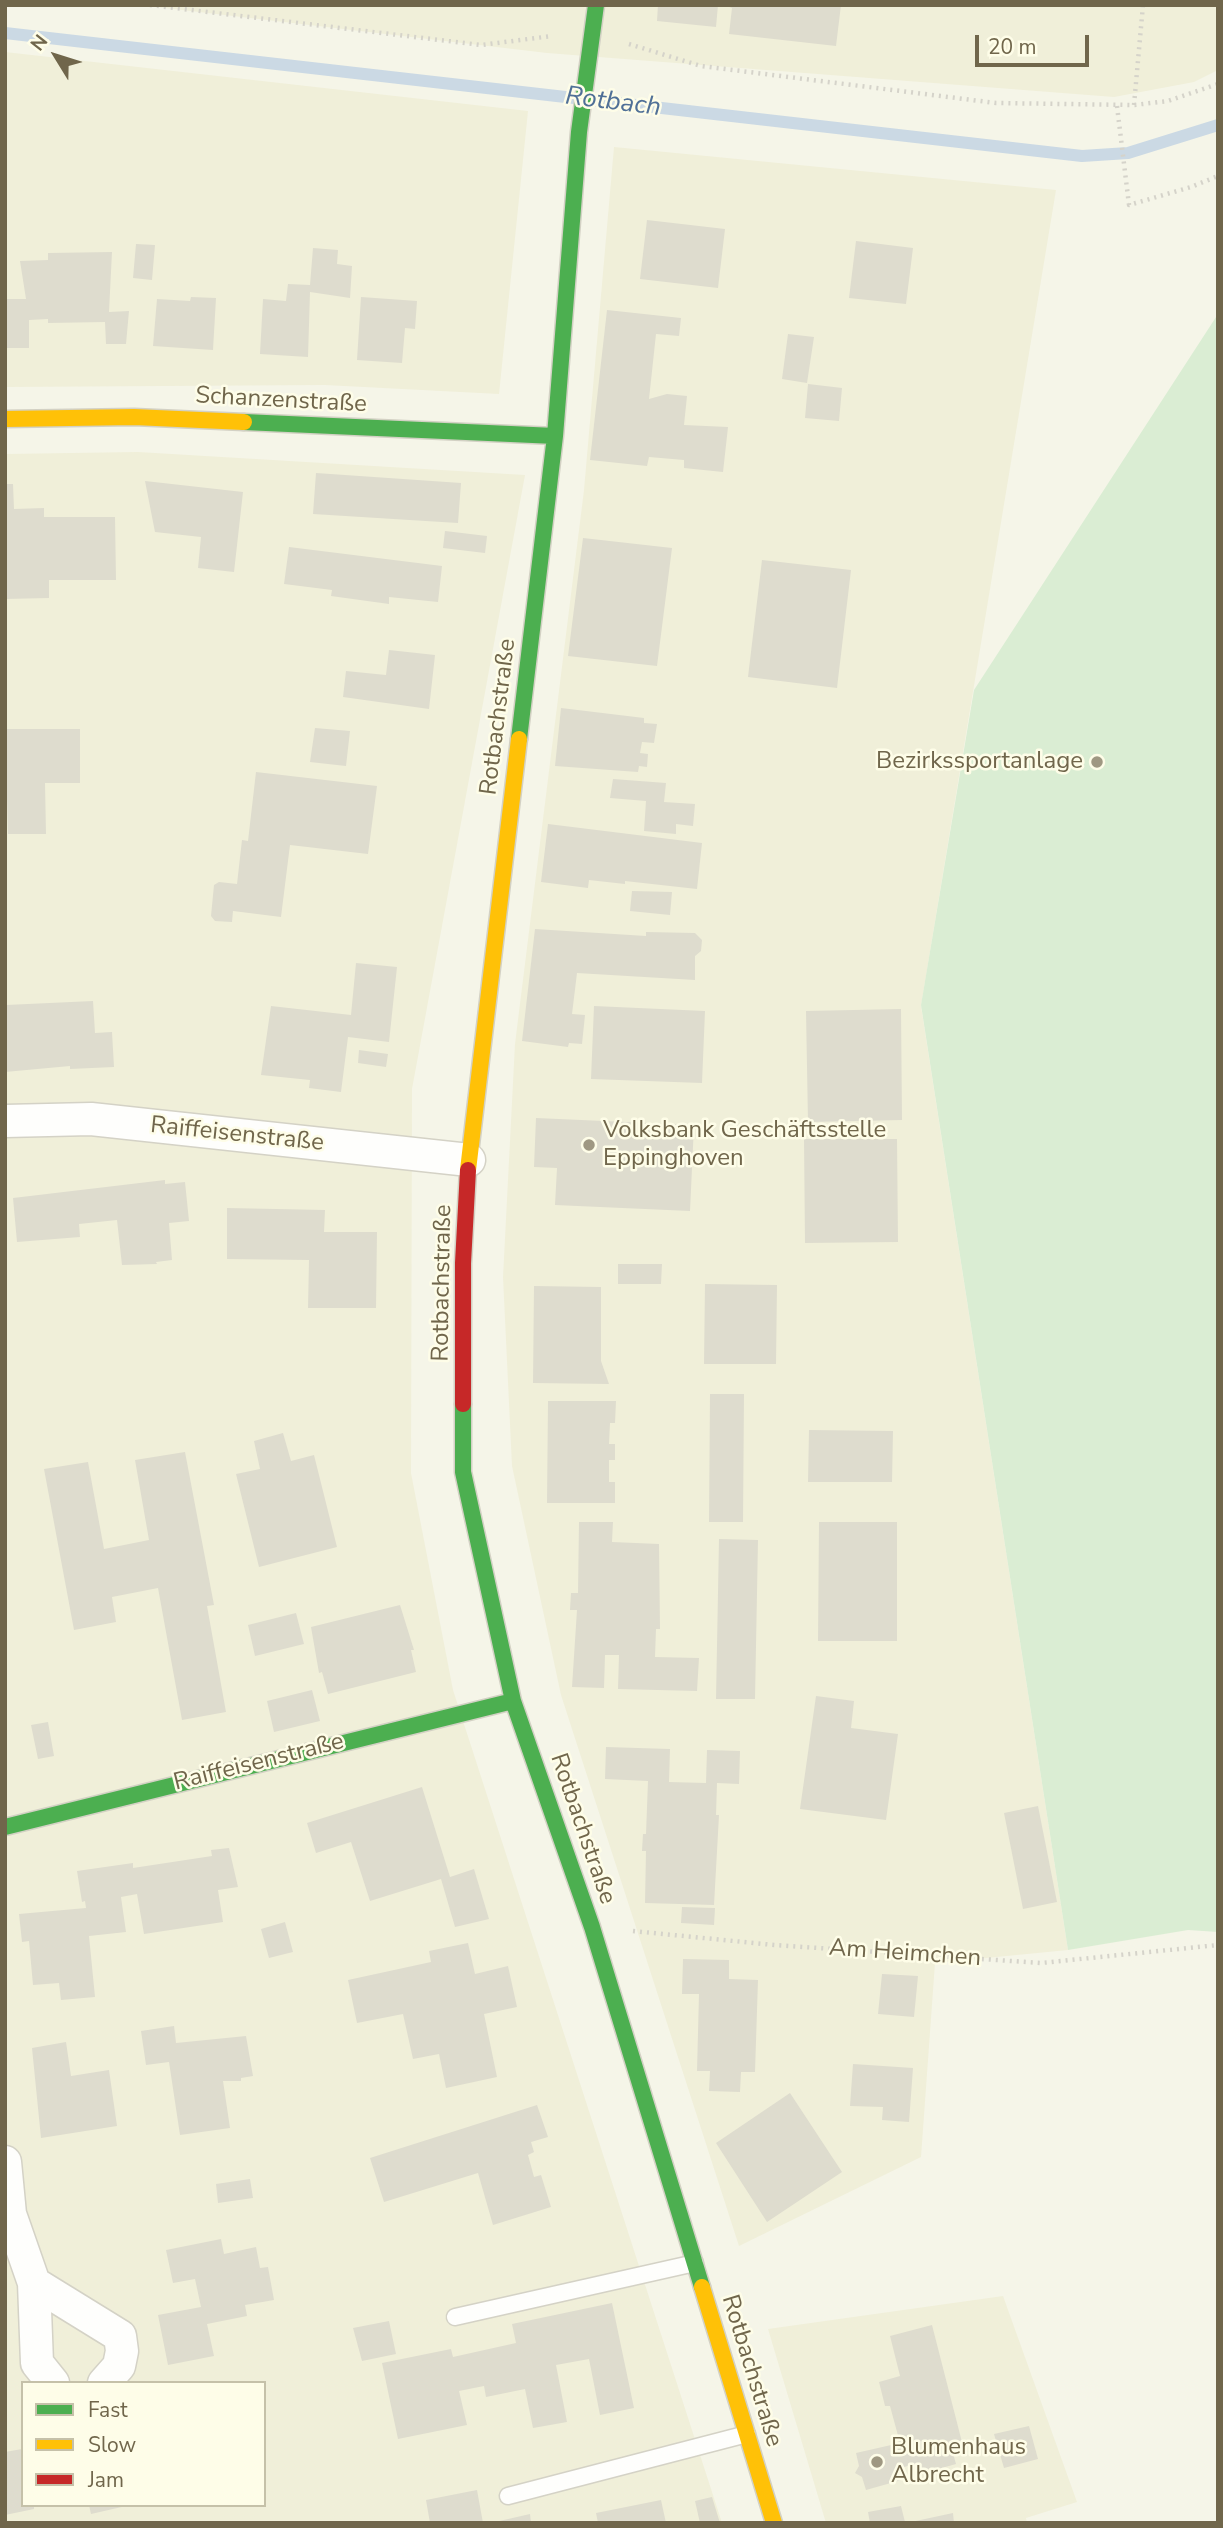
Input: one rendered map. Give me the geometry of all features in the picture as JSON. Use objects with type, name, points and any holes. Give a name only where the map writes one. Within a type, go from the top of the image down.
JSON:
[{"type":"street","name":"Rotbachstraße","points":[[597,5],[579,132],[555,436],[469,1160],[464,1263],[463,1472],[513,1701],[592,1927],[774,2523]]},
{"type":"street","name":"Schanzenstraße","points":[[5,419],[134,417],[555,436]]},
{"type":"street","name":"Raiffeisenstraße","points":[[5,1121],[91,1119],[469,1160]]},
{"type":"street","name":"Raiffeisenstraße","points":[[5,1827],[513,1701]]},
{"type":"street","points":[[5,2162],[11,2235],[34,2283],[37,2362],[51,2381]]},
{"type":"street","points":[[34,2283],[120,2336],[122,2351],[119,2366],[106,2381]]},
{"type":"lane","points":[[455,2317],[695,2263]]},
{"type":"lane","points":[[508,2496],[747,2434]]},
{"type":"path","points":[[150,5],[481,45],[593,33],[701,66],[996,103],[1134,105],[1168,101],[1218,84]]},
{"type":"path","points":[[1134,105],[1143,5]]},
{"type":"path","points":[[1117,106],[1129,205],[1218,176]]},
{"type":"path","name":"Am Heimchen","points":[[592,1927],[774,1945],[1041,1963],[1218,1945]]},
{"type":"shaded area","points":[[140,5],[1218,5],[1218,70],[1194,82],[1114,97],[547,53]]},
{"type":"shaded area","points":[[5,52],[528,111],[499,394],[325,385],[5,387]]},
{"type":"shaded area","points":[[614,147],[1056,190],[921,1006],[1068,1950],[935,1963],[921,2157],[739,2246],[561,1695],[512,1466],[503,1277],[515,1044],[584,490]]},
{"type":"shaded area","points":[[1218,314],[1218,1932],[1188,1930],[1068,1950],[921,1005],[974,690]]},
{"type":"shaded area","points":[[138,452],[525,475],[412,1089],[411,1473],[453,1690],[722,2523],[5,2523],[5,454]]},
{"type":"shaded area","points":[[1003,2296],[1077,2502],[1026,2518],[1027,2523],[826,2523],[768,2329]]},
{"type":"building","points":[[658,5],[718,5],[716,27],[657,21]]},
{"type":"building","points":[[724,5],[841,5],[836,46],[729,34],[732,8]]},
{"type":"building","points":[[647,220],[725,229],[718,288],[640,279]]},
{"type":"building","points":[[856,241],[913,248],[906,304],[849,298]]},
{"type":"building","points":[[136,244],[155,245],[152,280],[133,278]]},
{"type":"building","points":[[313,248],[338,250],[337,264],[352,266],[350,298],[310,292],[308,357],[260,354],[263,299],[286,301],[288,284],[310,285]]},
{"type":"building","points":[[112,252],[109,312],[129,311],[126,344],[106,344],[105,322],[48,323],[48,319],[29,320],[29,348],[5,348],[5,299],[26,299],[20,261],[48,260],[48,253]]},
{"type":"building","points":[[191,297],[216,298],[213,350],[153,346],[157,299],[190,301]]},
{"type":"building","points":[[361,297],[417,301],[415,329],[405,328],[402,363],[357,360]]},
{"type":"building","points":[[607,310],[681,318],[679,336],[656,334],[649,399],[667,394],[687,396],[684,425],[728,427],[723,472],[684,468],[684,460],[649,457],[647,466],[590,460]]},
{"type":"building","points":[[788,334],[814,337],[807,383],[782,379]]},
{"type":"building","points":[[808,384],[842,388],[839,421],[805,418]]},
{"type":"building","points":[[316,473],[461,483],[458,523],[313,514]]},
{"type":"building","points":[[145,481],[243,492],[234,572],[198,568],[201,537],[155,532]]},
{"type":"building","points":[[5,484],[13,484],[14,509],[44,508],[44,517],[115,517],[116,580],[49,580],[49,598],[5,599]]},
{"type":"building","points":[[445,531],[487,536],[485,553],[443,548]]},
{"type":"building","points":[[583,538],[672,548],[657,666],[568,656]]},
{"type":"building","points":[[289,547],[442,566],[438,602],[389,597],[389,604],[331,596],[332,590],[284,584]]},
{"type":"building","points":[[762,560],[851,570],[837,688],[748,677]]},
{"type":"building","points":[[389,650],[435,655],[429,709],[343,697],[346,671],[386,675]]},
{"type":"building","points":[[561,708],[644,718],[644,723],[657,724],[654,743],[642,742],[640,753],[648,754],[647,767],[639,766],[638,772],[555,766]]},
{"type":"building","points":[[315,728],[350,731],[346,766],[310,762]]},
{"type":"building","points":[[5,729],[80,729],[80,783],[45,783],[46,834],[8,834]]},
{"type":"building","points":[[256,772],[377,786],[368,854],[290,845],[281,917],[233,911],[232,922],[215,921],[211,916],[214,885],[219,882],[237,884],[242,840],[248,841]]},
{"type":"building","points":[[613,779],[666,783],[664,802],[695,804],[693,826],[676,824],[676,834],[644,831],[646,801],[610,798]]},
{"type":"building","points":[[548,824],[702,843],[697,889],[625,881],[625,884],[589,880],[588,888],[541,882]]},
{"type":"building","points":[[632,891],[672,892],[670,915],[630,911]]},
{"type":"building","points":[[535,929],[646,936],[646,932],[695,933],[702,940],[701,951],[695,956],[695,980],[577,973],[572,1014],[585,1015],[582,1044],[569,1043],[568,1047],[522,1041]]},
{"type":"building","points":[[356,963],[397,967],[389,1042],[348,1037],[341,1092],[309,1088],[310,1080],[261,1075],[271,1006],[351,1015]]},
{"type":"building","points":[[93,1001],[95,1033],[112,1032],[114,1067],[70,1069],[70,1066],[5,1072],[6,1005]]},
{"type":"building","points":[[594,1006],[705,1011],[702,1083],[591,1079]]},
{"type":"building","points":[[901,1009],[902,1120],[808,1122],[806,1011]]},
{"type":"building","points":[[359,1050],[388,1054],[386,1067],[358,1063]]},
{"type":"building","points":[[536,1118],[694,1125],[690,1211],[555,1205],[557,1168],[534,1167]]},
{"type":"building","points":[[804,1139],[897,1139],[898,1242],[805,1243]]},
{"type":"building","points":[[165,1180],[165,1184],[185,1182],[189,1221],[169,1223],[172,1260],[156,1262],[157,1264],[122,1265],[117,1220],[79,1224],[80,1237],[17,1242],[13,1198]]},
{"type":"building","points":[[227,1208],[325,1210],[324,1232],[377,1232],[376,1308],[308,1308],[309,1260],[227,1259]]},
{"type":"building","points":[[618,1264],[662,1264],[661,1284],[618,1284]]},
{"type":"building","points":[[705,1284],[777,1285],[776,1364],[704,1364]]},
{"type":"building","points":[[534,1286],[601,1287],[601,1361],[609,1384],[533,1383]]},
{"type":"building","points":[[710,1394],[744,1394],[743,1522],[709,1522]]},
{"type":"building","points":[[548,1401],[616,1401],[615,1423],[610,1423],[609,1444],[615,1444],[615,1460],[609,1460],[609,1482],[615,1482],[615,1503],[547,1503]]},
{"type":"building","points":[[809,1430],[893,1431],[892,1482],[808,1482]]},
{"type":"building","points":[[283,1433],[291,1461],[314,1455],[337,1547],[259,1567],[236,1474],[260,1469],[254,1441]]},
{"type":"building","points":[[185,1452],[214,1605],[207,1606],[226,1712],[182,1720],[158,1588],[112,1597],[116,1622],[74,1630],[44,1469],[88,1462],[104,1549],[149,1540],[135,1460]]},
{"type":"building","points":[[579,1522],[613,1522],[612,1542],[659,1544],[660,1629],[656,1629],[655,1657],[699,1658],[697,1691],[618,1689],[619,1655],[605,1655],[604,1688],[572,1687],[577,1610],[570,1610],[571,1593],[578,1593]]},
{"type":"building","points":[[819,1522],[897,1522],[897,1641],[818,1641]]},
{"type":"building","points":[[719,1539],[758,1540],[755,1699],[716,1699]]},
{"type":"building","points":[[400,1605],[414,1650],[411,1650],[416,1672],[328,1694],[322,1672],[319,1673],[311,1627]]},
{"type":"building","points":[[296,1613],[304,1644],[255,1656],[248,1625]]},
{"type":"building","points":[[312,1690],[320,1721],[274,1732],[267,1701]]},
{"type":"building","points":[[816,1696],[854,1701],[851,1728],[898,1734],[886,1820],[800,1809]]},
{"type":"building","points":[[48,1722],[54,1756],[38,1759],[31,1725]]},
{"type":"building","points":[[606,1747],[670,1749],[669,1782],[706,1783],[707,1750],[740,1751],[739,1784],[717,1783],[716,1815],[719,1815],[714,1905],[645,1903],[646,1851],[642,1851],[643,1834],[646,1834],[648,1781],[605,1779]]},
{"type":"building","points":[[422,1787],[450,1877],[474,1869],[489,1919],[455,1927],[441,1879],[370,1901],[351,1842],[316,1853],[307,1823]]},
{"type":"building","points":[[1038,1806],[1057,1902],[1023,1909],[1004,1813]]},
{"type":"building","points":[[229,1848],[238,1887],[218,1890],[223,1922],[144,1934],[137,1894],[121,1897],[126,1932],[89,1936],[95,1997],[61,2000],[59,1983],[33,1985],[29,1941],[22,1942],[19,1914],[86,1908],[85,1901],[82,1902],[77,1871],[133,1863],[133,1868],[212,1856],[211,1850]]},
{"type":"building","points":[[682,1907],[715,1908],[714,1925],[681,1923]]},
{"type":"building","points":[[285,1922],[293,1952],[269,1958],[261,1929]]},
{"type":"building","points":[[468,1943],[475,1974],[508,1966],[517,2007],[484,2014],[497,2077],[446,2088],[439,2054],[413,2059],[403,2014],[357,2023],[348,1980],[431,1962],[429,1951]]},
{"type":"building","points":[[683,1959],[729,1960],[729,1979],[758,1980],[755,2072],[741,2072],[740,2092],[709,2091],[710,2071],[697,2071],[699,1994],[682,1994]]},
{"type":"building","points":[[882,1974],[918,1976],[914,2017],[878,2014]]},
{"type":"building","points":[[174,2026],[176,2043],[246,2036],[253,2076],[241,2078],[241,2081],[223,2081],[230,2128],[180,2135],[169,2062],[146,2065],[141,2031]]},
{"type":"building","points":[[66,2042],[71,2076],[109,2070],[117,2126],[41,2138],[32,2048]]},
{"type":"building","points":[[853,2064],[913,2068],[909,2122],[882,2120],[883,2107],[850,2106]]},
{"type":"building","points":[[790,2093],[842,2172],[767,2222],[716,2143]]},
{"type":"building","points":[[537,2105],[548,2137],[531,2142],[534,2152],[528,2155],[534,2177],[541,2175],[551,2207],[493,2225],[478,2173],[384,2202],[370,2158]]},
{"type":"building","points":[[250,2179],[253,2198],[218,2203],[216,2184]]},
{"type":"building","points":[[221,2239],[224,2254],[256,2247],[260,2268],[268,2267],[274,2300],[245,2305],[247,2316],[207,2324],[214,2356],[168,2365],[158,2315],[201,2307],[195,2279],[173,2283],[166,2250]]},
{"type":"building","points":[[612,2303],[634,2408],[600,2415],[589,2359],[556,2365],[567,2422],[533,2428],[525,2389],[486,2397],[484,2386],[459,2391],[467,2425],[398,2439],[382,2363],[451,2349],[453,2357],[516,2343],[512,2324]]},
{"type":"building","points":[[389,2321],[396,2354],[362,2361],[353,2328]]},
{"type":"building","points":[[932,2325],[964,2450],[953,2453],[956,2464],[920,2474],[917,2463],[901,2468],[905,2479],[866,2490],[862,2477],[855,2473],[859,2466],[856,2453],[900,2443],[890,2406],[885,2406],[879,2382],[900,2376],[890,2336]]},
{"type":"building","points":[[1029,2426],[1038,2459],[1004,2468],[994,2434]]},
{"type":"building","points":[[21,2449],[21,2507],[34,2509],[5,2515],[5,2452]]},
{"type":"building","points":[[477,2490],[483,2523],[430,2523],[426,2500]]},
{"type":"building","points":[[712,2497],[720,2523],[700,2523],[695,2501]]},
{"type":"building","points":[[661,2500],[666,2523],[598,2523],[596,2513]]},
{"type":"building","points":[[901,2506],[905,2522],[870,2523],[868,2512]]},
{"type":"building","points":[[89,2507],[122,2507],[91,2514]]},
{"type":"building","points":[[953,2513],[954,2523],[911,2523],[911,2522]]},
{"type":"building","points":[[530,2514],[531,2523],[495,2523],[495,2522]]},
{"type":"waterway","name":"Rotbach","points":[[5,33],[1082,156],[1128,153],[1218,125]]},
{"type":"traffic: fast","points":[[519,739],[555,436],[579,132],[596,5]]},
{"type":"traffic: fast","points":[[244,422],[555,436]]},
{"type":"traffic: fast","points":[[463,1404],[463,1472],[513,1701],[592,1927],[702,2287]]},
{"type":"traffic: fast","points":[[5,1827],[513,1701]]},
{"type":"traffic: slow","points":[[5,419],[134,417],[244,422]]},
{"type":"traffic: slow","points":[[468,1170],[519,739]]},
{"type":"traffic: slow","points":[[702,2287],[774,2523]]},
{"type":"traffic: jam","points":[[463,1404],[463,1263],[468,1170]]},
{"type":"place","name":"Bezirkssportanlage","points":[[1097,762]]},
{"type":"place","name":"Volksbank Geschäftsstelle Eppinghoven","points":[[589,1145]]},
{"type":"place","name":"Blumenhaus Albrecht","points":[[877,2462]]}]
